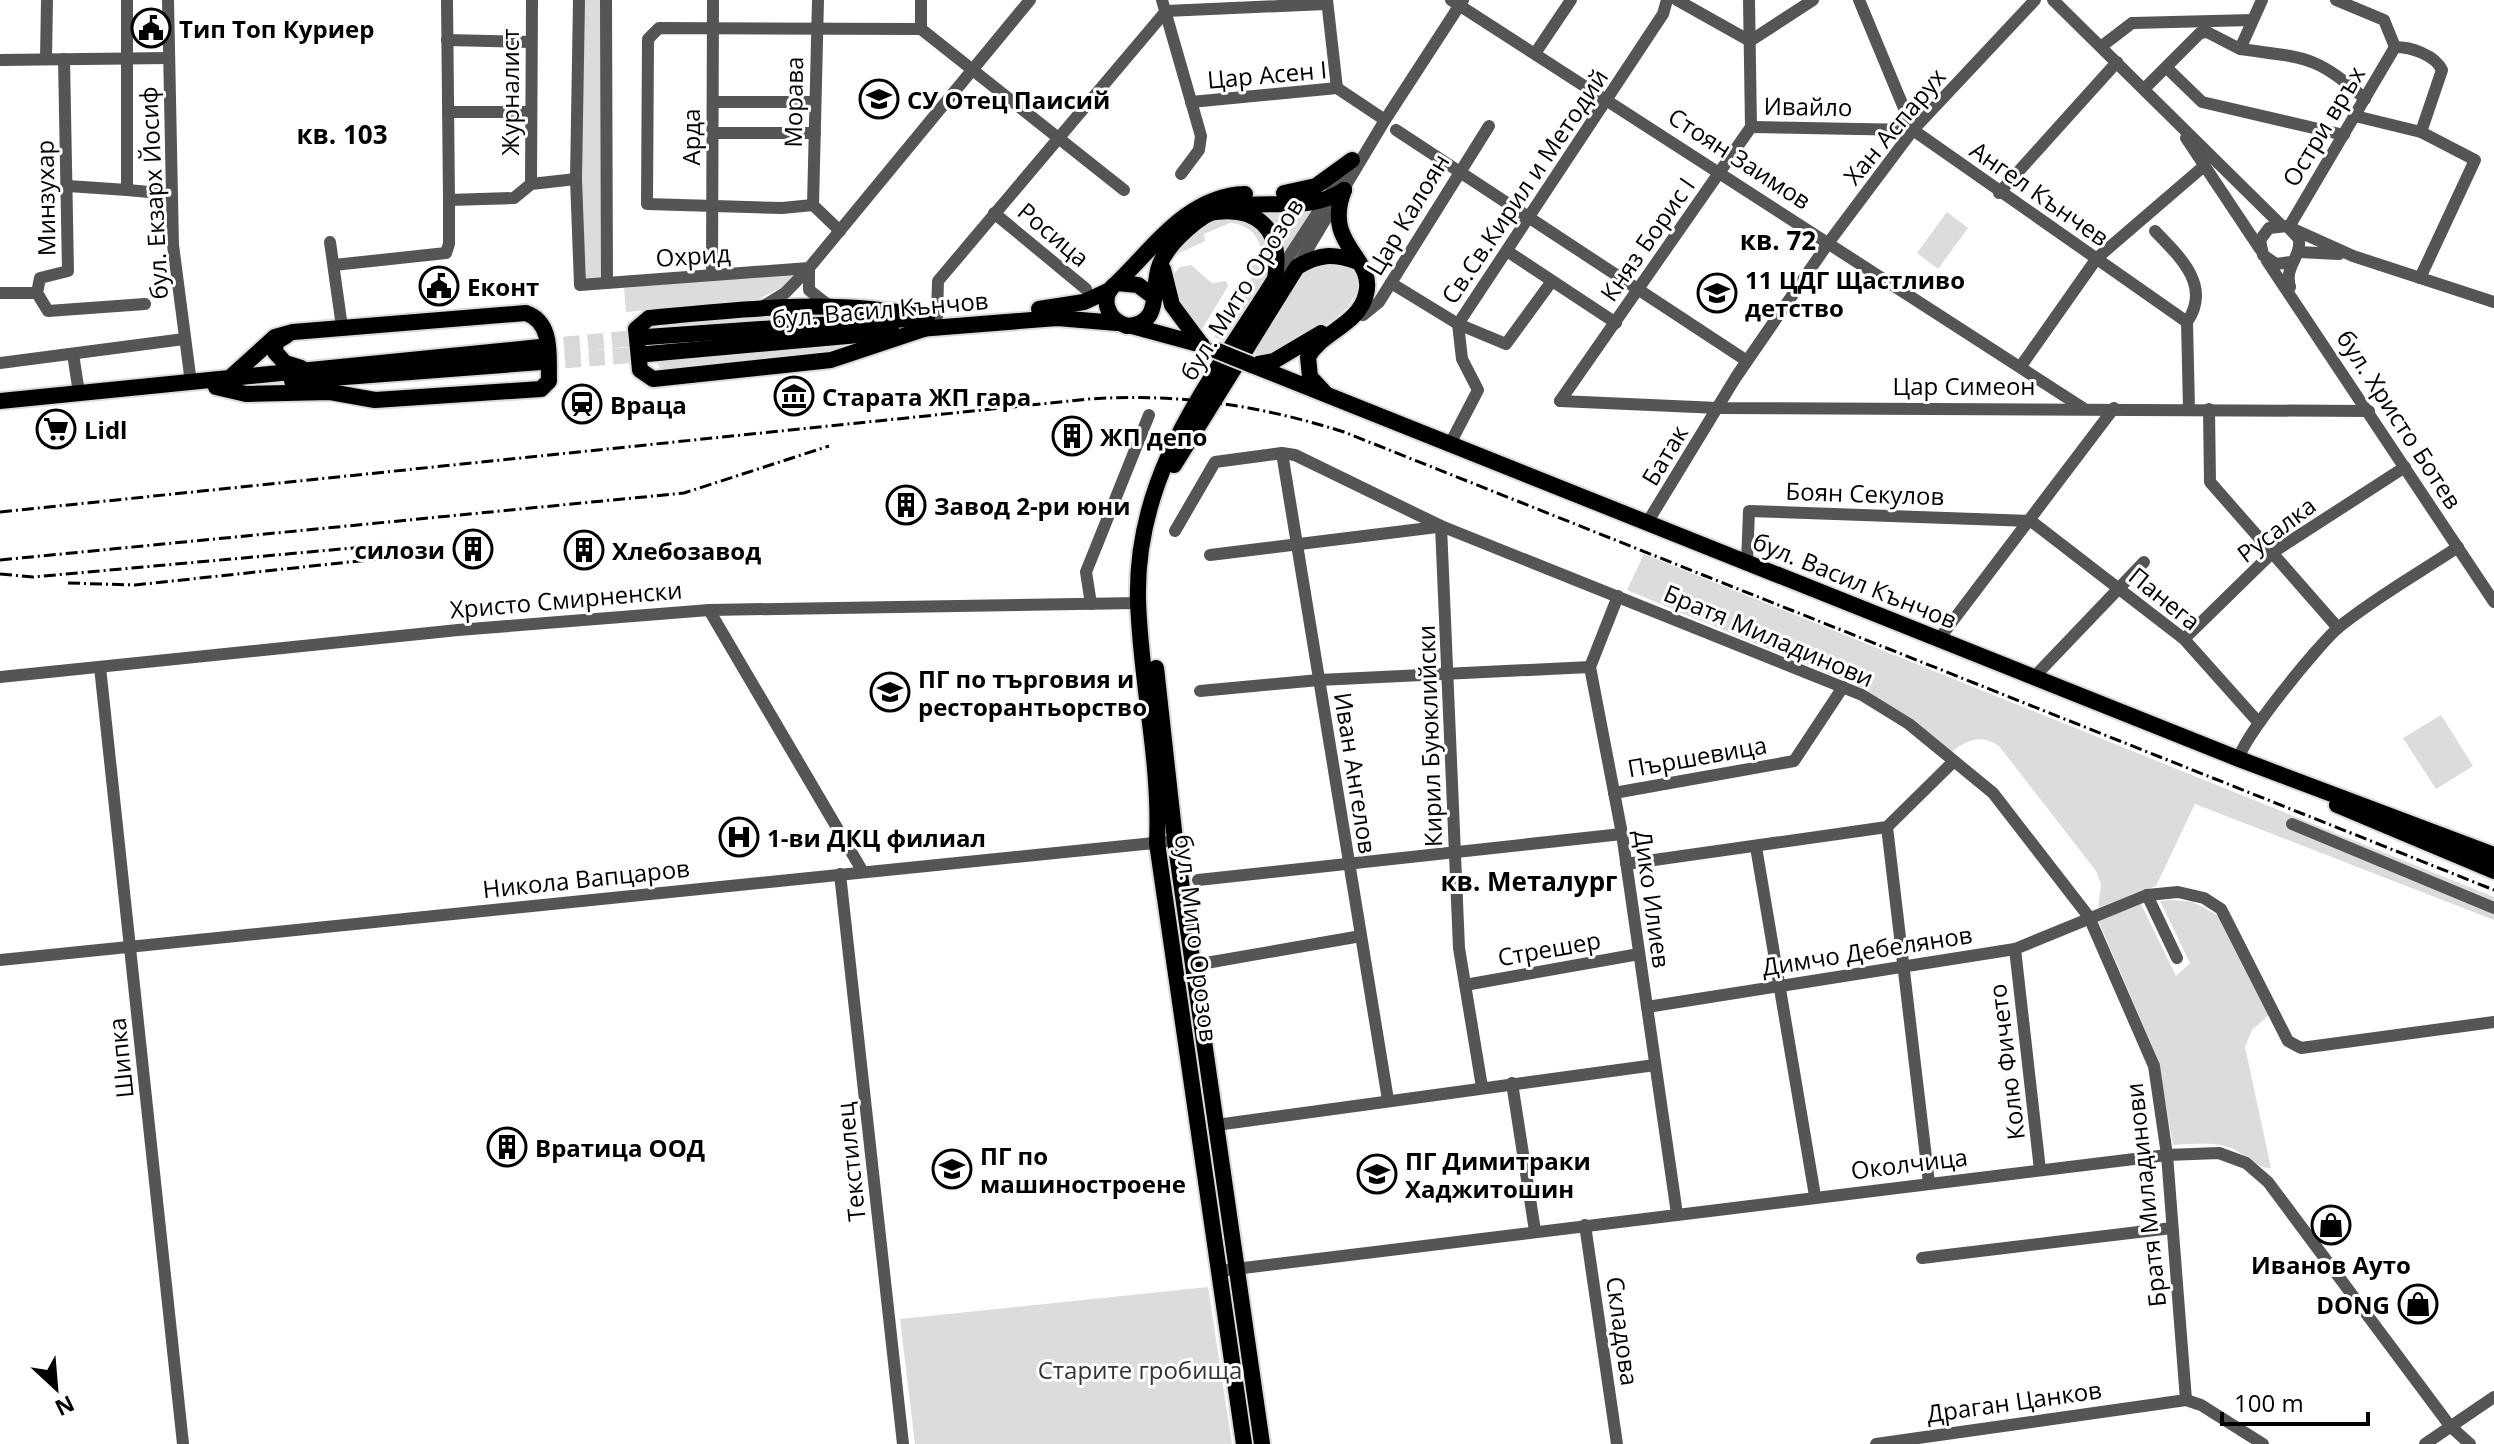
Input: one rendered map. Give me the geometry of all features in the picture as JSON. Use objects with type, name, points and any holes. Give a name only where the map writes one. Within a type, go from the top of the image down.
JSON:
[{"type":"main road","points":[[1344,190],[1325,201],[1236,205],[1208,213],[1180,237],[1162,259],[1150,316],[1124,325],[1107,308],[1114,287],[1200,204],[1227,195],[1307,190],[1352,160]]},
{"type":"main road","points":[[1328,395],[1310,377],[1308,357],[1355,313],[1367,286],[1339,228],[1338,207],[1344,190]]},
{"type":"main road","points":[[1208,213],[1244,212],[1265,225],[1276,246],[1275,279]]},
{"type":"main road","points":[[1297,267],[1320,255],[1335,255],[1358,262]]},
{"type":"main road","points":[[1162,259],[1172,305],[1208,347]]},
{"type":"main road","name":"бул. Мито Орозов","points":[[1262,1444],[1175,840],[1148,602],[1147,567],[1163,492],[1178,457],[1297,267]]},
{"type":"main road","name":"бул. Мито Орозов","points":[[1244,1444],[1157,843],[1159,798],[1138,603],[1144,523],[1161,468],[1275,279]]},
{"type":"main road","points":[[1114,287],[1138,285],[1154,300]]},
{"type":"main road","name":"бул. Васил Кънчов","points":[[646,346],[1061,307],[1084,302],[1114,287]]},
{"type":"main road","name":"бул. Васил Кънчов","points":[[1154,300],[1208,347]]},
{"type":"main road","points":[[828,305],[889,309],[930,321],[831,360],[653,379],[640,370],[636,329],[643,320],[762,307],[828,305]]},
{"type":"main road","points":[[191,383],[246,394],[330,392],[375,400],[541,389],[549,381],[545,328],[526,313],[293,332],[275,337],[232,376]]},
{"type":"main road","points":[[1252,365],[1274,361],[1355,313]]},
{"type":"main road","name":"бул. Васил Кънчов","points":[[930,321],[1057,318],[1124,325],[1208,347],[2240,760],[2494,855]]},
{"type":"main road","points":[[293,332],[276,342],[275,352],[285,363],[306,369]]},
{"type":"main road","points":[[0,401],[306,369],[540,355],[216,387]]},
{"type":"main road","points":[[2240,760],[2383,826],[2494,871]]},
{"type":"street","points":[[46,59],[47,0]]},
{"type":"street","points":[[127,0],[127,190]]},
{"type":"street","name":"бул. Екзарх Йосиф","points":[[168,0],[171,194],[191,383]]},
{"type":"street","points":[[334,265],[446,253],[449,244],[447,0]]},
{"type":"street","name":"Журналист","points":[[531,184],[532,0]]},
{"type":"street","points":[[449,200],[514,198],[531,184],[576,179],[579,0]]},
{"type":"street","points":[[606,0],[607,283]]},
{"type":"street","name":"Арда","points":[[712,275],[713,0]]},
{"type":"street","name":"Морава","points":[[813,205],[818,0]]},
{"type":"street","points":[[921,0],[921,29]]},
{"type":"street","points":[[762,307],[785,293],[809,268],[1030,0]]},
{"type":"street","points":[[1536,52],[1571,0]]},
{"type":"street","name":"Св.Св.Кирил и Методий","points":[[1450,444],[1478,390],[1462,359],[1458,324],[1609,99],[1663,14],[1667,0]]},
{"type":"street","points":[[1677,0],[1750,41]]},
{"type":"street","points":[[1749,0],[1751,127]]},
{"type":"street","points":[[1750,41],[1813,0]]},
{"type":"street","points":[[1859,0],[1913,130]]},
{"type":"street","name":"Хан Аспарух","points":[[1718,408],[1829,242],[1913,130],[2035,0]]},
{"type":"street","points":[[2053,0],[2288,227],[2299,239],[2295,257]]},
{"type":"street","points":[[2240,49],[2262,0]]},
{"type":"street","points":[[2336,0],[2384,20],[2395,47],[2407,47],[2438,62],[2442,70],[2421,132]]},
{"type":"street","points":[[930,321],[938,281],[1164,6],[1326,2],[1337,88]]},
{"type":"street","name":"Стоян Заимов","points":[[1458,2],[2083,408]]},
{"type":"street","name":"бул. Мито Орозов","points":[[1297,267],[1458,2]]},
{"type":"street","points":[[1164,6],[1201,136],[1199,150],[1181,174]]},
{"type":"street","points":[[2102,46],[2132,23],[2252,20]]},
{"type":"street","points":[[840,231],[813,205],[712,207],[647,204],[648,39],[659,28],[921,29],[1124,190]]},
{"type":"street","points":[[2144,89],[2200,33],[2207,32],[2240,49],[2313,60],[2337,73],[2365,99]]},
{"type":"street","points":[[447,40],[531,42]]},
{"type":"street","name":"Остри връх","points":[[2288,227],[2395,47]]},
{"type":"street","points":[[0,60],[169,58]]},
{"type":"street","name":"Минзухар","points":[[37,293],[40,278],[68,271],[64,59]]},
{"type":"street","points":[[1999,193],[2117,62]]},
{"type":"street","points":[[2170,71],[2202,102],[2344,135]]},
{"type":"street","name":"Цар Асен I","points":[[1191,102],[1337,88],[1385,120]]},
{"type":"street","points":[[713,102],[815,102]]},
{"type":"street","points":[[448,112],[530,112]]},
{"type":"street","points":[[2355,116],[2421,132],[2475,160],[2420,278]]},
{"type":"street","name":"бул. Мито Орозов","points":[[1275,279],[1352,160],[1385,120]]},
{"type":"street","points":[[2176,122],[2267,261],[2279,265],[2295,257],[2353,256]]},
{"type":"street","name":"Цар Калоян","points":[[1355,313],[1363,315],[1373,310],[1489,126]]},
{"type":"street","name":"Ивайло","points":[[1751,127],[1913,130]]},
{"type":"street","name":"Княз Борис I","points":[[1560,401],[1640,291],[1751,127]]},
{"type":"street","points":[[1396,130],[1747,361]]},
{"type":"street","name":"Ангел Кънчев","points":[[1913,130],[2187,322]]},
{"type":"street","points":[[712,133],[815,133]]},
{"type":"street","points":[[2021,366],[2097,258],[2204,166]]},
{"type":"street","name":"Охрид","points":[[576,179],[580,285],[809,268]]},
{"type":"street","points":[[68,186],[171,194]]},
{"type":"street","name":"Росица","points":[[994,213],[1086,289]]},
{"type":"street","points":[[2260,249],[2265,232],[2288,227],[2353,256],[2494,302]]},
{"type":"street","points":[[2155,231],[2185,262],[2194,279],[2196,309],[2187,322],[2189,409]]},
{"type":"street","points":[[330,242],[342,327]]},
{"type":"street","points":[[1507,251],[1616,323]]},
{"type":"street","name":"бул. Христо Ботев","points":[[2295,257],[2287,275],[2295,300]]},
{"type":"street","name":"бул. Христо Ботев","points":[[2267,261],[2494,602]]},
{"type":"street","points":[[809,268],[809,290],[828,305]]},
{"type":"street","points":[[1391,283],[1458,324],[1506,344],[1552,281]]},
{"type":"street","points":[[0,293],[37,293],[48,311],[145,304]]},
{"type":"street","points":[[0,363],[184,339]]},
{"type":"street","points":[[73,354],[79,393]]},
{"type":"street","name":"Цар Симеон","points":[[1560,401],[1718,408],[2369,411]]},
{"type":"street","name":"Батак","points":[[1647,523],[1718,408]]},
{"type":"street","points":[[1939,639],[2114,408]]},
{"type":"street","points":[[2209,409],[2210,482],[2338,628]]},
{"type":"street","points":[[1091,604],[1086,572],[1149,415]]},
{"type":"street","name":"Братя Миладинови","points":[[1175,531],[1215,462],[1282,453],[1295,455],[1441,526],[1843,687],[1909,724],[1993,793],[2089,917],[2154,1066],[2167,1155],[2186,1400]]},
{"type":"street","name":"Иван Ангелов","points":[[1282,453],[1388,1100]]},
{"type":"street","name":"Русалка","points":[[2184,639],[2272,553],[2405,467]]},
{"type":"street","name":"Боян Секулов","points":[[1747,563],[1749,511],[2031,521]]},
{"type":"street","name":"Панега","points":[[2031,521],[2184,639],[2259,723]]},
{"type":"street","name":"Братя Миладинови","points":[[1210,555],[1441,526]]},
{"type":"street","name":"Кирил Буюклийски","points":[[1441,526],[1450,673],[1459,948],[1482,1087]]},
{"type":"street","points":[[2240,760],[2240,750],[2259,723],[2338,628],[2458,547]]},
{"type":"street","points":[[2034,677],[2144,562]]},
{"type":"street","points":[[1200,691],[1319,680],[1590,667],[1618,596]]},
{"type":"street","name":"Христо Смирненски","points":[[0,677],[458,630],[709,610],[1138,603]]},
{"type":"street","points":[[709,610],[863,872]]},
{"type":"street","name":"Шипка","points":[[100,667],[183,1444]]},
{"type":"street","name":"Дико Илиев","points":[[1590,667],[1622,834],[1677,1214]]},
{"type":"street","name":"Пършевица","points":[[1614,793],[1794,761],[1843,687]]},
{"type":"street","points":[[1626,864],[1887,827],[1954,761]]},
{"type":"street","points":[[2292,824],[2494,908]]},
{"type":"street","points":[[1887,827],[1929,1183]]},
{"type":"street","points":[[1198,880],[1622,834]]},
{"type":"street","name":"Никола Вапцаров","points":[[0,960],[1175,840]]},
{"type":"street","points":[[1756,847],[1815,1196]]},
{"type":"street","name":"Текстилец","points":[[840,874],[903,1444]]},
{"type":"street","name":"Димчо Дебелянов","points":[[1647,1007],[2015,949],[2147,895],[2178,892],[2204,898],[2221,909],[2288,1041],[2301,1048],[2494,1022]]},
{"type":"street","points":[[2147,895],[2177,958]]},
{"type":"street","points":[[1206,963],[1361,936]]},
{"type":"street","name":"Колю Фичето","points":[[2015,949],[2040,1170]]},
{"type":"street","name":"Стрешер","points":[[1465,985],[1639,954]]},
{"type":"street","points":[[1216,1125],[1655,1065]]},
{"type":"street","points":[[1512,1083],[1535,1231]]},
{"type":"street","name":"Околчица","points":[[1219,1271],[1815,1196],[2167,1155],[2219,1153],[2246,1163],[2268,1182],[2450,1426],[2470,1444]]},
{"type":"street","name":"Складова","points":[[1585,1225],[1617,1444]]},
{"type":"street","points":[[1922,1258],[2172,1228]]},
{"type":"street","points":[[2425,1444],[2494,1397]]},
{"type":"street","points":[[2186,1400],[2201,1405],[2263,1444]]},
{"type":"street","name":"Драган Цанков","points":[[1876,1444],[2186,1400]]},
{"type":"green space","points":[[582,0],[606,0],[607,283],[581,286]]},
{"type":"green space","points":[[1316,205],[1283,257],[1251,209]]},
{"type":"green space","points":[[1947,212],[1968,228],[1938,269],[1917,253]]},
{"type":"green space","points":[[1223,214],[1246,221],[1260,231],[1272,269],[1229,343],[1214,337],[1248,287],[1251,278],[1248,267],[1260,263],[1261,248],[1255,235],[1244,226],[1230,223],[1204,234],[1205,241],[1169,258],[1185,238]]},
{"type":"green space","points":[[1317,261],[1350,266],[1358,278],[1358,290],[1348,307],[1333,320],[1267,359],[1250,351],[1304,269]]},
{"type":"green space","points":[[1191,265],[1212,283],[1226,281],[1228,286],[1202,329],[1198,329],[1174,305],[1171,277],[1180,267]]},
{"type":"green space","points":[[795,273],[781,288],[758,299],[626,312],[624,288]]},
{"type":"green space","points":[[760,312],[877,314],[645,330],[649,323]]},
{"type":"green space","points":[[865,344],[832,352],[661,370],[657,362]]},
{"type":"green space","points":[[1644,554],[2494,897],[2494,920],[2195,804],[2156,886],[2098,908],[2101,884],[2096,871],[1999,746],[1981,739],[1963,744],[1952,752],[1865,689],[1627,590]]},
{"type":"green space","points":[[2441,715],[2473,766],[2436,789],[2403,738]]},
{"type":"green space","points":[[2160,901],[2193,902],[2219,916],[2270,1014],[2252,1030],[2245,1047],[2271,1168],[2217,1144],[2173,1145],[2157,1057],[2098,920],[2141,904],[2176,976],[2190,963]]},
{"type":"green space","name":"Старите гробища","points":[[1208,1287],[1232,1444],[915,1444],[900,1319]]},
{"type":"tunnel","points":[[540,347],[646,337]]},
{"type":"tunnel","points":[[541,362],[647,354]]},
{"type":"railway","points":[[0,512],[1089,399],[1154,398],[1218,403],[1281,415],[1344,432],[2494,890]]},
{"type":"railway","points":[[0,560],[684,493],[829,446]]},
{"type":"railway","points":[[0,574],[33,577],[386,545]]},
{"type":"railway","points":[[68,583],[135,585],[387,558]]},
{"type":"place","name":"Тип Топ Куриер","points":[[151,28]]},
{"type":"place","name":"СУ Отец Паисий","points":[[879,99]]},
{"type":"place","name":"Еконт","points":[[439,286]]},
{"type":"place","name":"11 ЦДГ Щастливо детство","points":[[1717,293]]},
{"type":"place","name":"Старата ЖП гара","points":[[794,396]]},
{"type":"place","name":"Враца","points":[[582,404]]},
{"type":"place","name":"Lidl","points":[[56,429]]},
{"type":"place","name":"ЖП депо","points":[[1072,436]]},
{"type":"place","name":"Завод 2-ри юни","points":[[906,505]]},
{"type":"place","name":"силози","points":[[473,549]]},
{"type":"place","name":"Хлебозавод","points":[[584,550]]},
{"type":"place","name":"ПГ по търговия и ресторантьорство","points":[[890,692]]},
{"type":"place","name":"1-ви ДКЦ филиал","points":[[739,837]]},
{"type":"place","name":"Вратица ООД","points":[[507,1147]]},
{"type":"place","name":"ПГ по машиностроене","points":[[952,1169]]},
{"type":"place","name":"ПГ Димитраки Хаджитошин","points":[[1377,1174]]},
{"type":"place","name":"Иванов Ауто","points":[[2331,1225]]},
{"type":"place","name":"DONG","points":[[2418,1304]]},
{"type":"district","name":"кв. 103","points":[[342,134]]},
{"type":"district","name":"кв. 72","points":[[1778,240]]},
{"type":"district","name":"кв. Металург","points":[[1529,881]]}]
